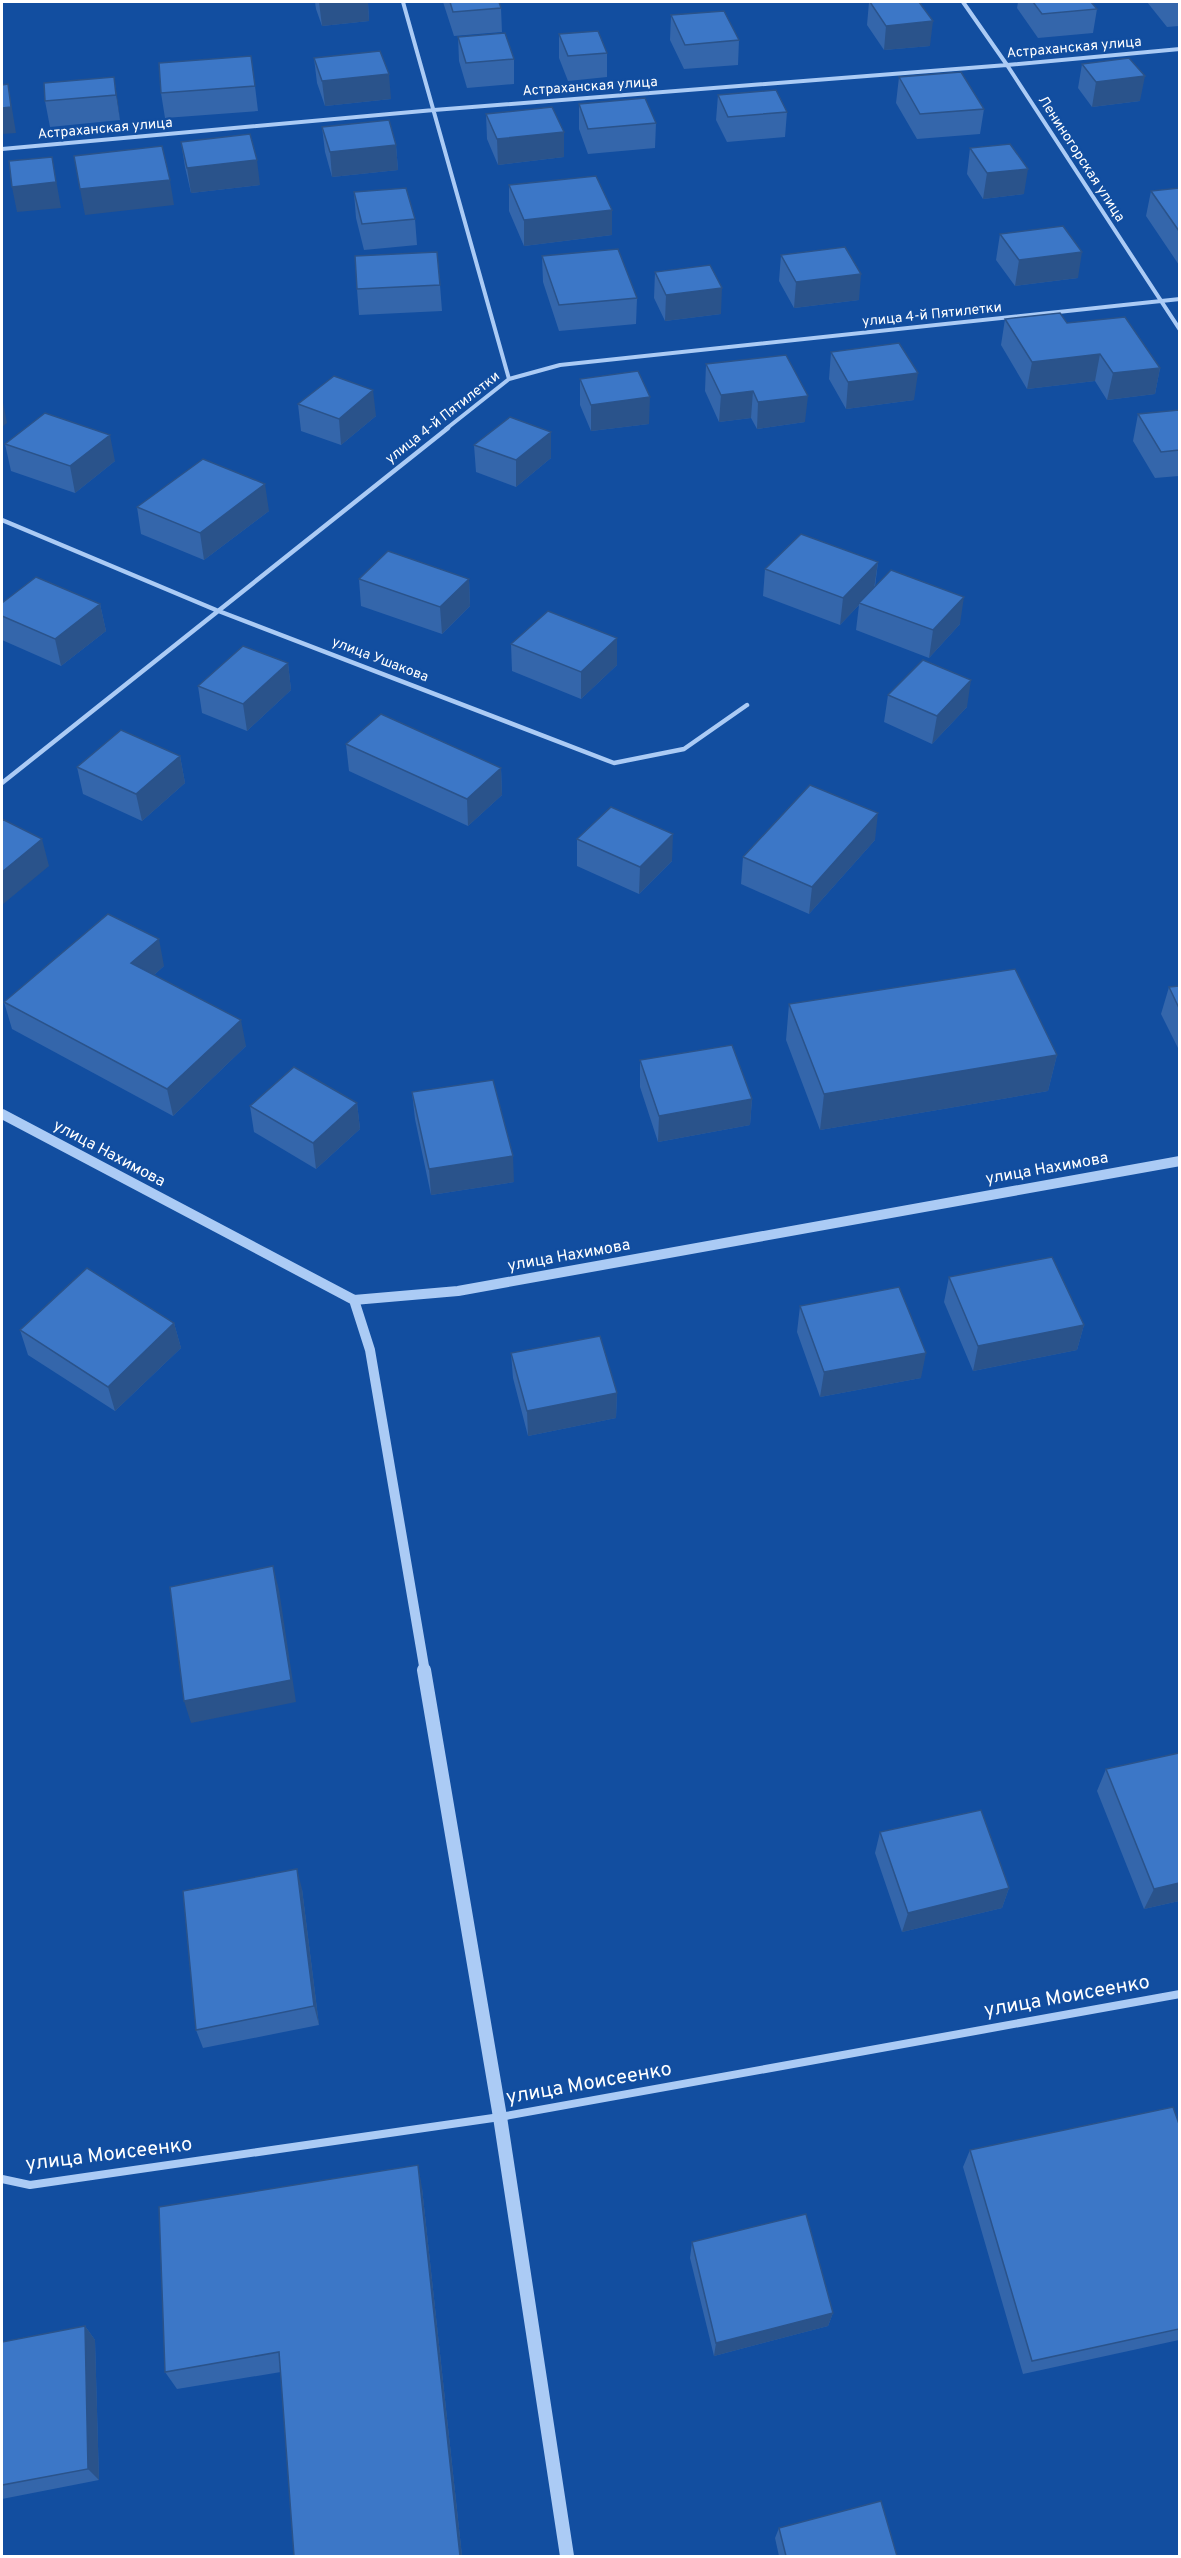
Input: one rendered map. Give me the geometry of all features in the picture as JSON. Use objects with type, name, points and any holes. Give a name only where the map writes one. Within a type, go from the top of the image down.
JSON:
[{"type":"street","points":[[403,2],[509,379]]},
{"type":"street","name":"Лениногорская улица","points":[[963,2],[1007,65],[1179,330]]},
{"type":"street","name":"Астраханская улица","points":[[2,149],[434,110],[1007,65],[1179,49]]},
{"type":"street","name":"улица 4-й Пятилетки","points":[[2,783],[216,610],[509,379],[560,365],[1179,299]]},
{"type":"street","name":"улица Ушакова","points":[[2,519],[216,610],[614,763],[684,749],[747,705]]},
{"type":"street","name":"улица Нахимова","points":[[2,1114],[354,1300],[458,1291],[1179,1161]]},
{"type":"street","points":[[354,1300],[370,1350],[500,2117],[567,2556]]},
{"type":"street","name":"улица Моисеенко","points":[[2,2179],[30,2185],[500,2117],[1179,1994]]},
{"type":"building","points":[[450,2],[499,2],[501,8],[453,12]]},
{"type":"building","points":[[870,2],[919,2],[933,21],[886,26]]},
{"type":"building","points":[[1033,2],[1091,2],[1097,9],[1042,14]]},
{"type":"building","points":[[724,11],[739,40],[685,45],[671,15]]},
{"type":"building","points":[[598,31],[607,53],[568,56],[559,34]]},
{"type":"building","points":[[505,33],[514,59],[466,63],[458,37]]},
{"type":"building","points":[[380,51],[389,74],[322,81],[314,58]]},
{"type":"building","points":[[251,56],[255,86],[161,93],[159,63]]},
{"type":"building","points":[[1129,58],[1145,76],[1096,82],[1082,64]]},
{"type":"building","points":[[961,72],[984,109],[920,114],[899,77]]},
{"type":"building","points":[[114,77],[116,95],[45,101],[44,83]]},
{"type":"building","points":[[8,84],[11,107],[2,108],[2,85]]},
{"type":"building","points":[[776,90],[787,112],[728,117],[718,95]]},
{"type":"building","points":[[645,98],[656,123],[588,129],[579,104]]},
{"type":"building","points":[[552,107],[564,132],[497,139],[486,114]]},
{"type":"building","points":[[389,120],[396,145],[330,152],[322,127]]},
{"type":"building","points":[[250,134],[257,160],[187,168],[181,142]]},
{"type":"building","points":[[1010,144],[1028,169],[987,173],[970,148]]},
{"type":"building","points":[[162,146],[170,180],[80,189],[74,156]]},
{"type":"building","points":[[52,157],[56,182],[12,187],[9,161]]},
{"type":"building","points":[[596,176],[612,210],[524,220],[509,185]]},
{"type":"building","points":[[406,188],[415,219],[362,224],[354,192]]},
{"type":"building","points":[[1179,188],[1179,231],[1151,191]]},
{"type":"building","points":[[1063,226],[1082,252],[1019,260],[1000,234]]},
{"type":"building","points":[[845,247],[861,274],[796,282],[781,255]]},
{"type":"building","points":[[618,249],[637,298],[559,305],[542,256]]},
{"type":"building","points":[[437,252],[440,285],[357,289],[355,256]]},
{"type":"building","points":[[710,265],[722,288],[666,295],[655,272]]},
{"type":"building","points":[[1060,313],[1067,323],[1125,317],[1160,368],[1113,373],[1100,354],[1032,362],[1005,319]]},
{"type":"building","points":[[899,343],[918,373],[848,382],[831,352]]},
{"type":"building","points":[[786,355],[808,396],[758,402],[753,391],[721,395],[706,364]]},
{"type":"building","points":[[638,371],[650,397],[591,405],[580,379]]},
{"type":"building","points":[[334,376],[373,390],[339,419],[298,404]]},
{"type":"building","points":[[1179,410],[1179,450],[1161,452],[1138,414]]},
{"type":"building","points":[[45,413],[110,435],[70,466],[5,444]]},
{"type":"building","points":[[510,417],[551,432],[516,460],[474,445]]},
{"type":"building","points":[[203,459],[265,484],[200,533],[137,507]]},
{"type":"building","points":[[801,534],[878,562],[843,598],[765,569]]},
{"type":"building","points":[[388,551],[469,579],[440,607],[359,579]]},
{"type":"building","points":[[891,570],[964,597],[933,630],[859,603]]},
{"type":"building","points":[[36,577],[100,604],[55,639],[2,616],[2,603]]},
{"type":"building","points":[[548,611],[617,638],[581,672],[511,644]]},
{"type":"building","points":[[243,646],[288,663],[243,704],[198,686]]},
{"type":"building","points":[[923,660],[971,680],[937,716],[888,695]]},
{"type":"building","points":[[381,714],[501,768],[467,799],[346,744]]},
{"type":"building","points":[[121,730],[180,756],[136,794],[77,767]]},
{"type":"building","points":[[810,785],[878,813],[812,887],[743,857]]},
{"type":"building","points":[[611,807],[673,834],[640,867],[577,839]]},
{"type":"building","points":[[2,819],[42,839],[2,872]]},
{"type":"building","points":[[108,914],[159,939],[131,963],[241,1020],[167,1089],[4,1002]]},
{"type":"building","points":[[1015,969],[1057,1055],[824,1094],[789,1004]]},
{"type":"building","points":[[1179,986],[1179,1008],[1169,987]]},
{"type":"building","points":[[732,1045],[752,1099],[659,1116],[640,1060]]},
{"type":"building","points":[[294,1067],[357,1103],[313,1143],[250,1106]]},
{"type":"building","points":[[493,1080],[513,1156],[429,1169],[412,1092]]},
{"type":"building","points":[[1052,1257],[1084,1325],[978,1346],[949,1277]]},
{"type":"building","points":[[87,1268],[174,1323],[108,1387],[20,1330]]},
{"type":"building","points":[[899,1287],[926,1353],[824,1372],[800,1306]]},
{"type":"building","points":[[600,1336],[617,1393],[527,1411],[511,1353]]},
{"type":"building","points":[[273,1566],[291,1680],[184,1701],[170,1587]]},
{"type":"building","points":[[1179,1753],[1179,1883],[1154,1889],[1106,1769]]},
{"type":"building","points":[[981,1810],[1009,1888],[908,1913],[880,1832]]},
{"type":"building","points":[[297,1869],[314,2006],[196,2030],[183,1891]]},
{"type":"building","points":[[1173,2107],[1179,2124],[1179,2329],[1032,2361],[970,2150]]},
{"type":"building","points":[[418,2165],[460,2556],[294,2556],[279,2352],[165,2372],[159,2207]]},
{"type":"building","points":[[806,2214],[833,2313],[716,2343],[692,2242]]},
{"type":"building","points":[[85,2326],[88,2469],[2,2485],[2,2342]]},
{"type":"building","points":[[881,2501],[897,2556],[786,2556],[779,2528]]}]
